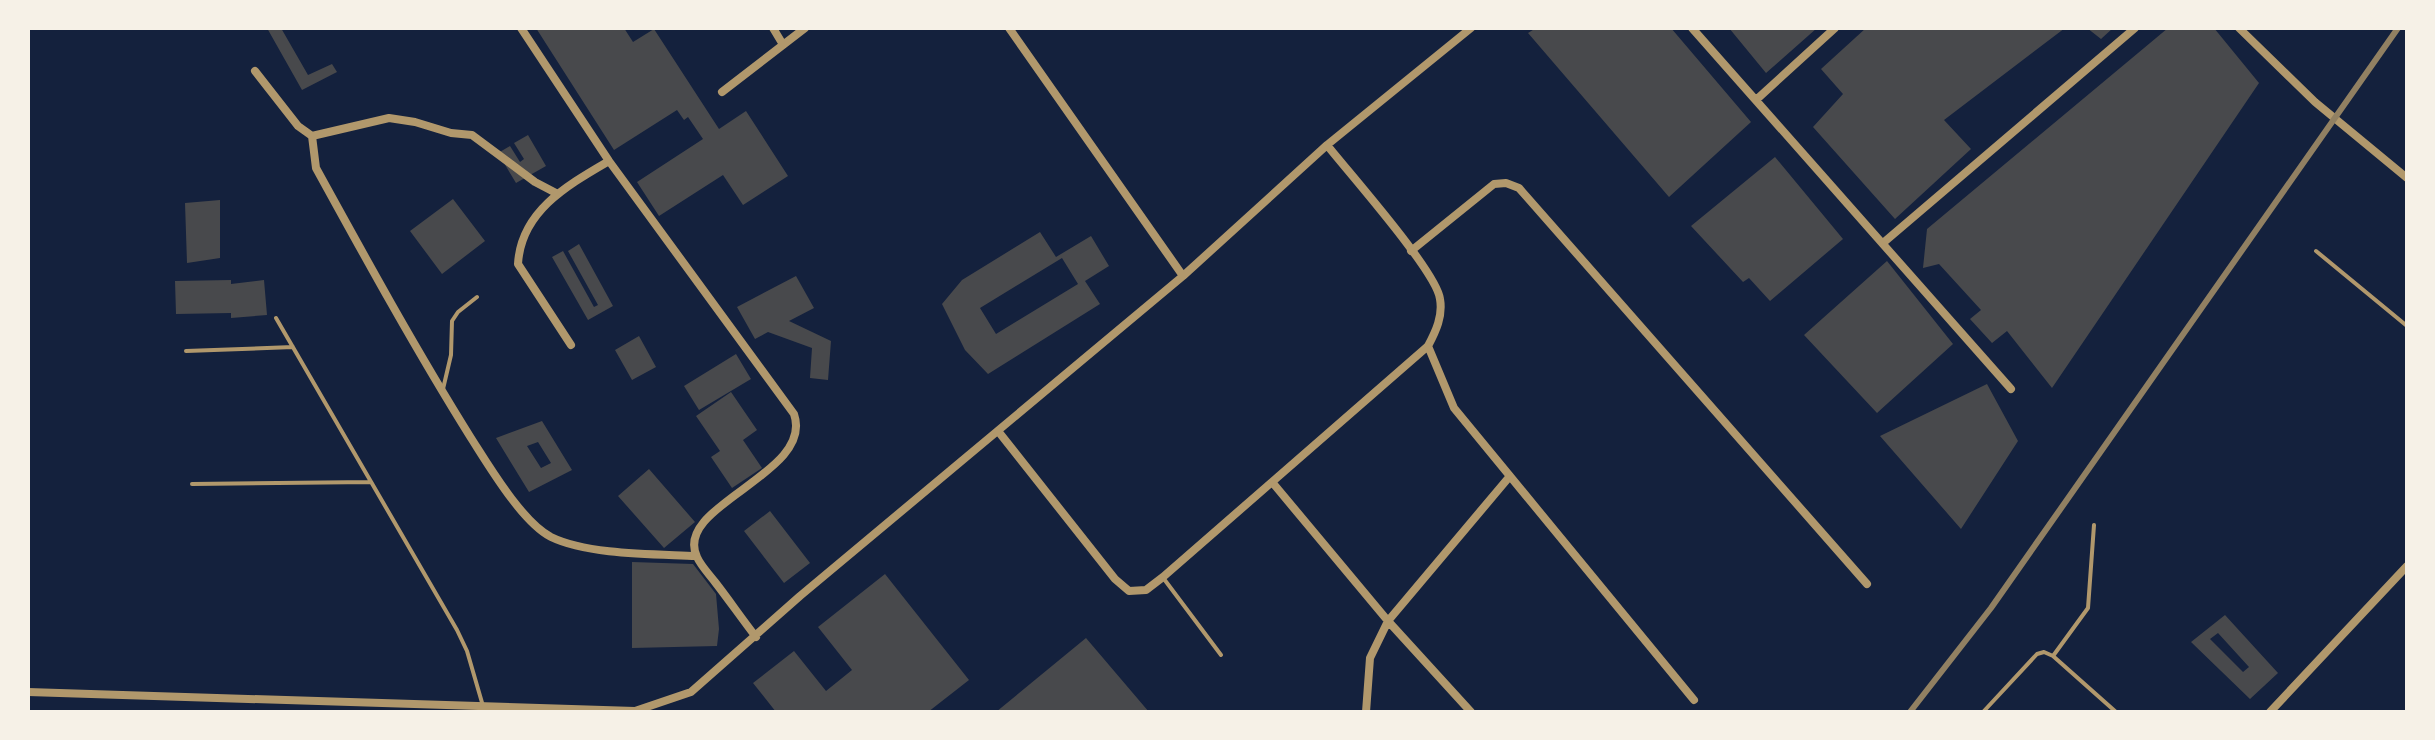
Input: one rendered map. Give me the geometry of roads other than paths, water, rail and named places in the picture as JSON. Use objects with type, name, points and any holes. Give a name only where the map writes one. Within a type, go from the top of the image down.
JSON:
[{"type":"street","points":[[521,28],[609,161],[794,414],[796,429],[787,449],[774,465],[704,520],[694,539],[696,556],[756,637]]},
{"type":"street","points":[[773,28],[782,43]]},
{"type":"street","points":[[722,92],[805,28]]},
{"type":"street","points":[[1009,28],[1183,276]]},
{"type":"street","points":[[28,692],[635,711],[691,692],[800,596],[1183,276],[1327,145],[1471,28]]},
{"type":"street","points":[[1692,28],[2011,389]]},
{"type":"street","points":[[1756,100],[1835,28]]},
{"type":"street","points":[[1883,243],[2135,28]]},
{"type":"street","points":[[2239,28],[2325,110],[2407,178]]},
{"type":"street","points":[[255,71],[298,126],[312,136],[316,168],[442,391],[500,483],[538,529],[553,538],[579,545],[633,553],[696,556]]},
{"type":"street","points":[[312,136],[389,118],[472,135],[535,182],[556,193]]},
{"type":"street","points":[[998,431],[1115,579],[1129,591],[1138,591],[1146,590],[1163,577],[1428,346],[1439,324],[1441,298],[1428,272],[1327,145]]},
{"type":"street","points":[[571,345],[518,264],[523,238],[556,193],[609,161]]},
{"type":"street","points":[[1411,251],[1494,184],[1506,183],[1519,188],[1867,584]]},
{"type":"street","points":[[1428,346],[1454,408],[1694,700]]},
{"type":"street","points":[[1366,712],[1370,658],[1388,621],[1510,476]]},
{"type":"street","points":[[1272,482],[1388,621],[1471,712]]},
{"type":"street","points":[[2270,712],[2407,566]]},
{"type":"lane","points":[[2316,251],[2407,326]]},
{"type":"lane","points":[[442,391],[451,355],[452,321],[477,297]]},
{"type":"lane","points":[[276,318],[457,630],[471,663],[483,706]]},
{"type":"lane","points":[[186,351],[293,347]]},
{"type":"lane","points":[[192,484],[371,482]]},
{"type":"lane","points":[[2053,656],[2088,608],[2094,525]]},
{"type":"lane","points":[[1163,577],[1221,655]]},
{"type":"lane","points":[[1984,711],[2037,654],[2044,652],[2053,656],[2116,712]]},
{"type":"railway","points":[[1910,712],[1991,608],[2398,28]]}]
